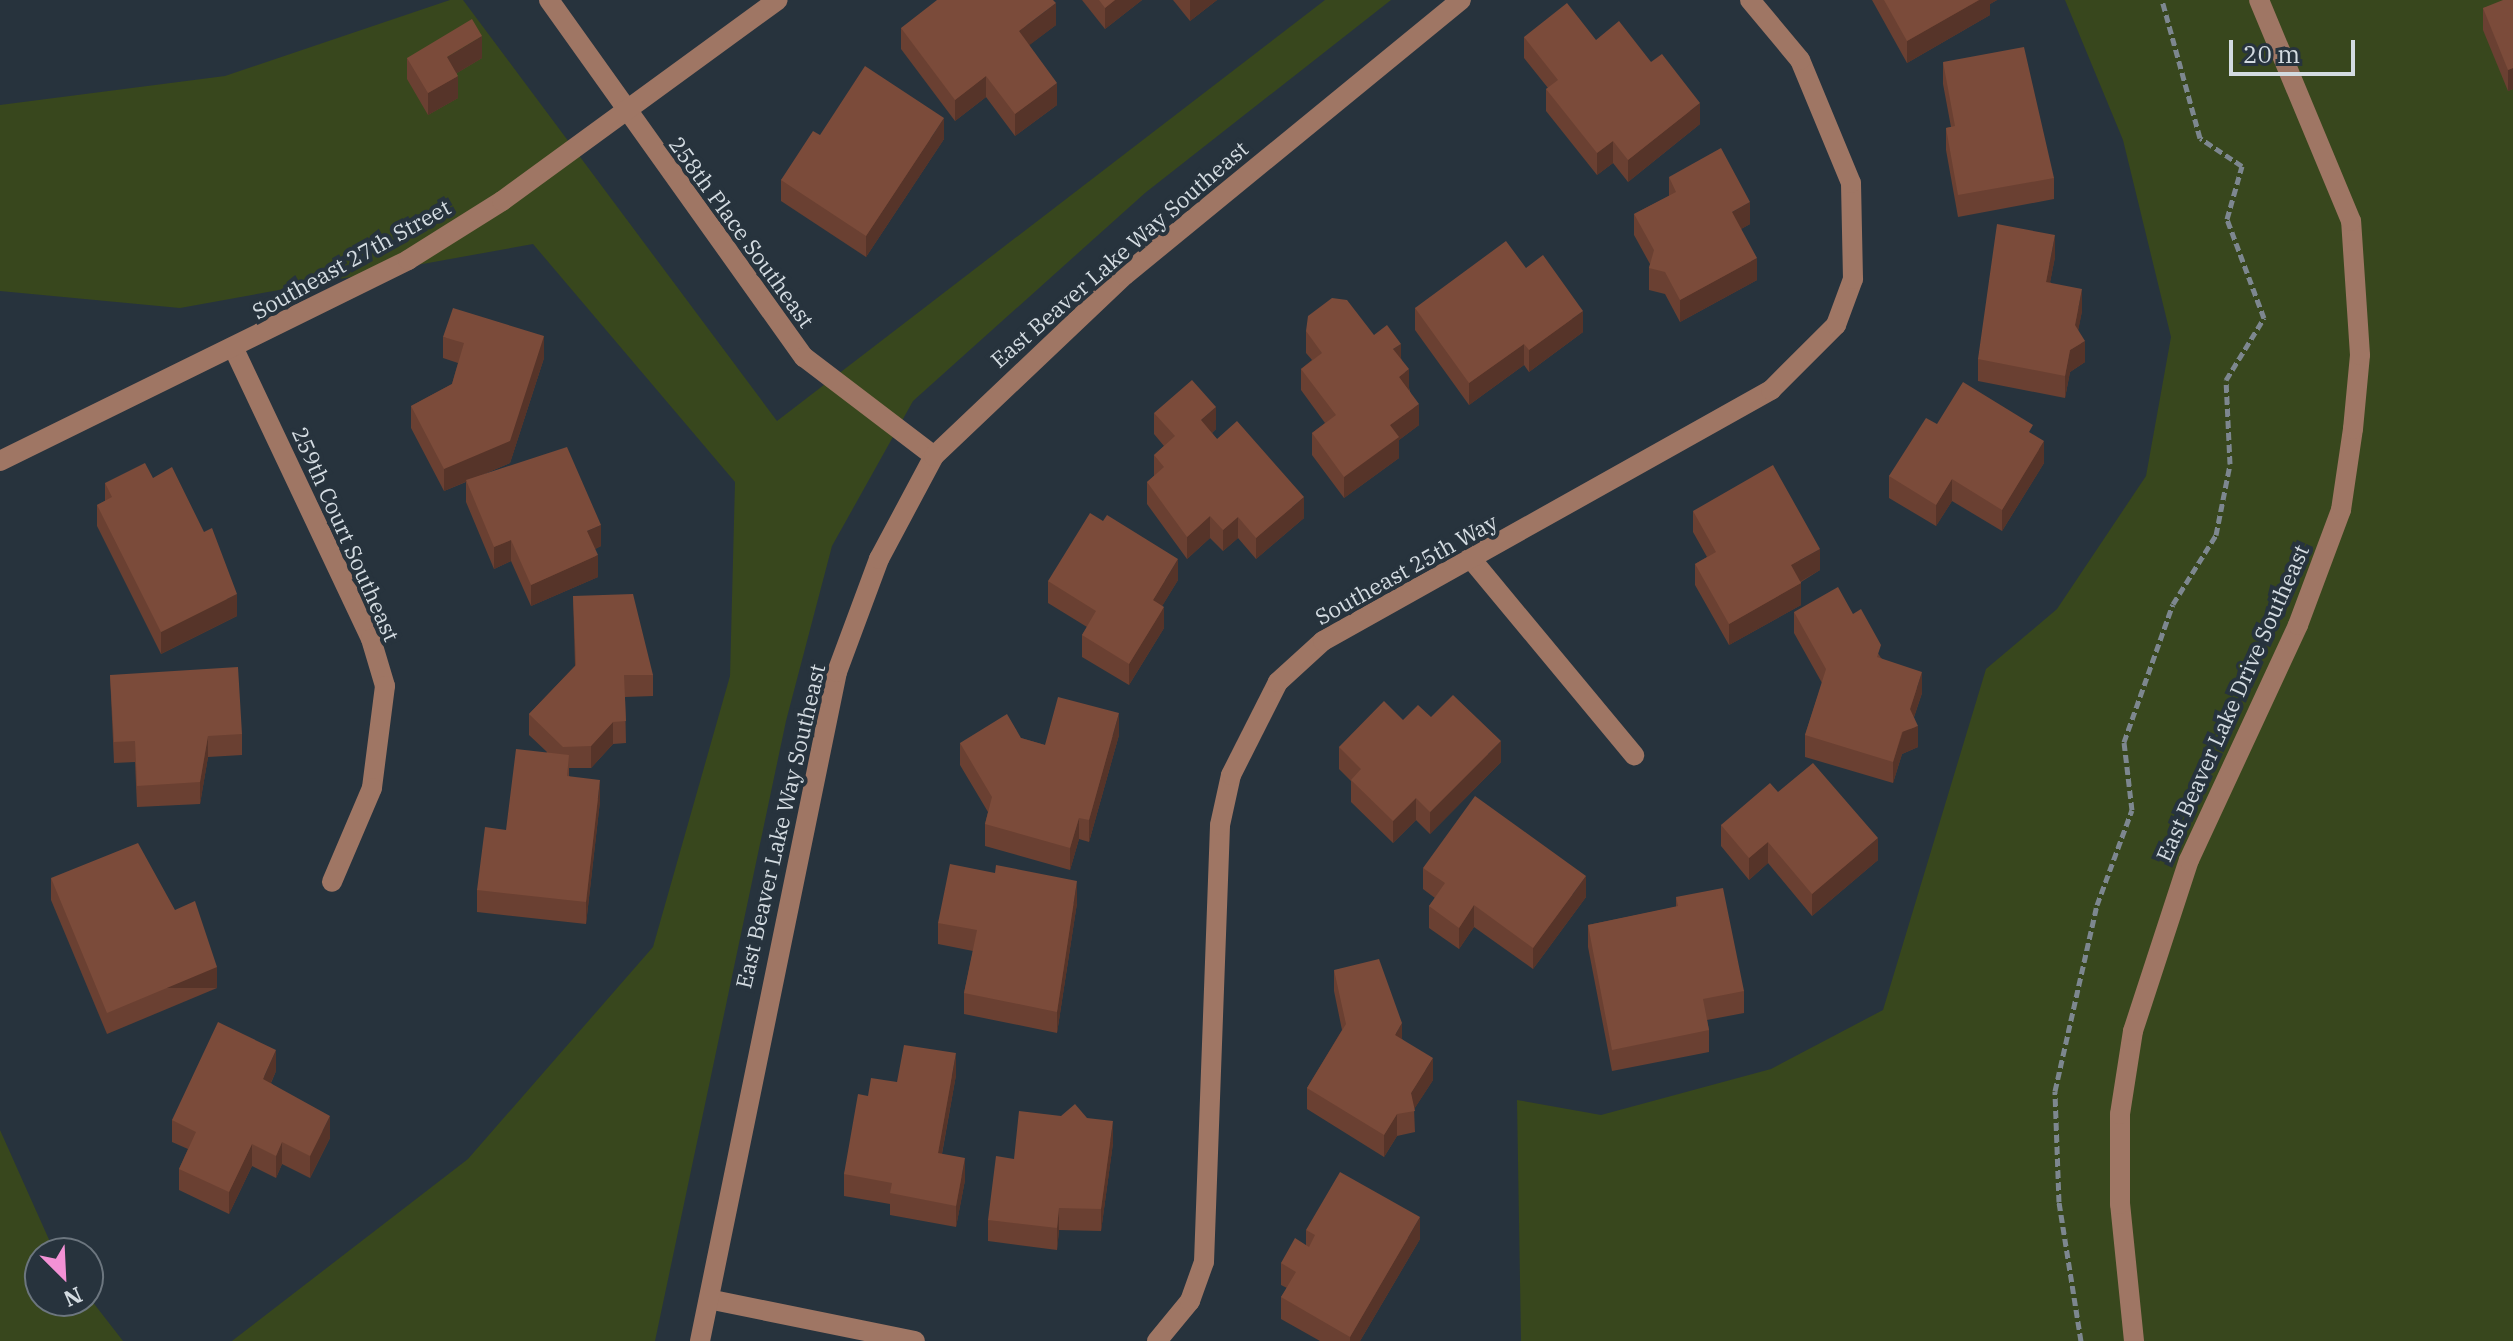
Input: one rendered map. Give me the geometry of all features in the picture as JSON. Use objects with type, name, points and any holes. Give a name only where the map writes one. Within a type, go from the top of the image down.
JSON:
[{"type":"street","name":"258th Place Southeast","points":[[549,0],[626,114],[804,357],[934,456]]},
{"type":"street","name":"Southeast 27th Street","points":[[0,461],[234,349],[408,260],[626,114],[778,0]]},
{"type":"street","name":"East Beaver Lake Way Southeast","points":[[700,1341],[713,1300],[763,1014],[837,672],[879,559],[934,456],[1125,275],[1461,0]]},
{"type":"street","name":"Southeast 25th Way","points":[[1157,1341],[1190,1301],[1204,1262],[1220,825],[1231,775],[1278,682],[1312,651],[1771,390],[1836,325],[1853,279],[1851,183],[1800,60],[1750,0]]},
{"type":"street","name":"East Beaver Lake Drive Southeast","points":[[2134,1341],[2120,1204],[2120,1114],[2133,1031],[2189,860],[2298,625],[2341,510],[2360,355],[2351,221],[2259,0]]},
{"type":"street","name":"259th Court Southeast","points":[[234,349],[371,639],[385,686],[372,788],[332,882]]},
{"type":"street","points":[[1472,560],[1634,755]]},
{"type":"street","points":[[713,1300],[915,1341]]},
{"type":"path","points":[[2081,1341],[2059,1202],[2055,1091],[2097,905],[2132,810],[2124,742],[2173,604],[2216,535],[2230,464],[2226,380],[2264,318],[2227,219],[2242,166],[2200,138],[2162,0]]},
{"type":"green space","points":[[450,0],[463,0],[777,421],[1325,0],[1391,0],[1145,193],[913,401],[832,546],[786,721],[655,1341],[232,1341],[468,1159],[653,947],[730,676],[735,482],[533,244],[180,308],[0,291],[0,105],[225,76]]},
{"type":"green space","points":[[2065,0],[2513,0],[2513,1341],[1521,1341],[1517,1100],[1601,1115],[1771,1069],[1883,1010],[1986,669],[2057,609],[2146,476],[2171,337],[2123,140]]},
{"type":"green space","points":[[0,1130],[48,1237],[24,1237],[24,1317],[104,1317],[123,1341],[0,1341]]},
{"type":"building","points":[[937,0],[1053,0],[1056,3],[1019,31],[1057,83],[1015,114],[986,76],[955,100],[901,28]]},
{"type":"building","points":[[1099,0],[1115,0],[1105,8]]},
{"type":"building","points":[[1884,0],[1979,0],[1907,41]]},
{"type":"building","points":[[2503,0],[2513,0],[2513,68],[2508,70],[2483,8]]},
{"type":"building","points":[[1567,3],[1596,40],[1619,21],[1651,62],[1662,54],[1700,103],[1628,160],[1613,141],[1597,153],[1546,89],[1558,80],[1524,37]]},
{"type":"building","points":[[472,19],[482,36],[447,57],[458,76],[428,93],[407,58]]},
{"type":"building","points":[[2024,47],[2054,178],[1958,195],[1946,128],[1955,126],[1943,62]]},
{"type":"building","points":[[865,66],[944,118],[866,236],[781,180],[813,131],[820,135]]},
{"type":"building","points":[[1721,148],[1750,202],[1732,212],[1757,258],[1680,300],[1665,272],[1649,268],[1654,250],[1634,214],[1676,192],[1669,177]]},
{"type":"building","points":[[1997,224],[2055,235],[2046,282],[2082,289],[2075,325],[2085,341],[2070,350],[2065,376],[1978,359]]},
{"type":"building","points":[[1506,241],[1526,268],[1543,255],[1583,311],[1529,350],[1524,344],[1469,383],[1415,308]]},
{"type":"building","points":[[1332,298],[1347,300],[1374,335],[1387,325],[1401,344],[1393,349],[1409,369],[1399,377],[1419,404],[1390,425],[1399,437],[1344,477],[1312,433],[1336,415],[1301,369],[1322,353],[1306,331],[1308,316]]},
{"type":"building","points":[[453,308],[544,336],[510,441],[444,469],[411,406],[452,384],[464,343],[443,337]]},
{"type":"building","points":[[1192,380],[1216,407],[1201,420],[1217,439],[1237,421],[1304,497],[1256,538],[1238,517],[1223,530],[1210,516],[1187,537],[1147,482],[1164,467],[1154,455],[1175,436],[1154,413]]},
{"type":"building","points":[[1963,382],[2033,425],[2029,432],[2044,441],[2002,510],[1952,479],[1936,505],[1889,476],[1926,418],[1937,424]]},
{"type":"building","points":[[567,447],[601,525],[587,531],[598,555],[531,585],[511,540],[494,547],[466,480]]},
{"type":"building","points":[[145,463],[153,478],[172,467],[204,532],[212,528],[237,594],[161,632],[97,505],[112,497],[105,483]]},
{"type":"building","points":[[1773,465],[1820,549],[1791,565],[1801,583],[1729,624],[1695,564],[1716,552],[1693,511]]},
{"type":"building","points":[[1090,513],[1103,521],[1107,515],[1178,559],[1153,600],[1164,607],[1129,664],[1082,635],[1096,611],[1048,581]]},
{"type":"building","points":[[1838,587],[1853,614],[1861,609],[1881,645],[1877,657],[1922,672],[1910,709],[1918,726],[1902,732],[1893,762],[1805,735],[1826,669],[1794,612]]},
{"type":"building","points":[[633,594],[653,675],[624,675],[626,721],[613,722],[591,746],[563,747],[529,714],[576,665],[573,596]]},
{"type":"building","points":[[238,667],[242,734],[208,736],[200,782],[137,786],[135,741],[114,742],[110,675]]},
{"type":"building","points":[[1453,695],[1501,741],[1430,812],[1416,798],[1393,821],[1351,780],[1361,769],[1339,747],[1384,701],[1403,720],[1418,705],[1431,717]]},
{"type":"building","points":[[1058,697],[1119,713],[1089,820],[1079,818],[1070,848],[985,824],[992,797],[960,743],[1007,714],[1021,738],[1045,745]]},
{"type":"building","points":[[516,749],[569,755],[567,776],[600,780],[586,902],[477,890],[485,827],[506,830]]},
{"type":"building","points":[[1813,763],[1878,838],[1812,894],[1768,842],[1749,858],[1721,825],[1770,783],[1778,792]]},
{"type":"building","points":[[1475,796],[1586,876],[1533,948],[1474,905],[1459,928],[1429,906],[1445,883],[1423,868]]},
{"type":"building","points":[[138,843],[175,910],[195,901],[217,967],[107,1013],[51,878]]},
{"type":"building","points":[[950,864],[995,873],[996,865],[1077,881],[1057,1012],[964,993],[977,930],[938,923]]},
{"type":"building","points":[[1723,888],[1744,991],[1703,999],[1709,1030],[1612,1050],[1588,925],[1678,906],[1676,897]]},
{"type":"building","points":[[1379,959],[1402,1023],[1395,1035],[1433,1058],[1411,1093],[1415,1111],[1397,1114],[1384,1135],[1307,1088],[1346,1024],[1334,970]]},
{"type":"building","points":[[218,1022],[276,1050],[263,1079],[330,1116],[310,1156],[282,1142],[276,1156],[252,1144],[229,1192],[179,1169],[196,1132],[172,1120]]},
{"type":"building","points":[[904,1045],[956,1053],[938,1153],[965,1158],[956,1206],[890,1193],[892,1183],[844,1174],[858,1094],[868,1096],[871,1078],[897,1082]]},
{"type":"building","points":[[1075,1104],[1087,1118],[1113,1121],[1101,1209],[1059,1208],[1057,1228],[988,1220],[996,1156],[1014,1159],[1019,1111],[1061,1116]]},
{"type":"building","points":[[1340,1172],[1420,1217],[1350,1337],[1281,1297],[1296,1272],[1281,1263],[1295,1238],[1309,1247],[1315,1235],[1306,1230]]}]
